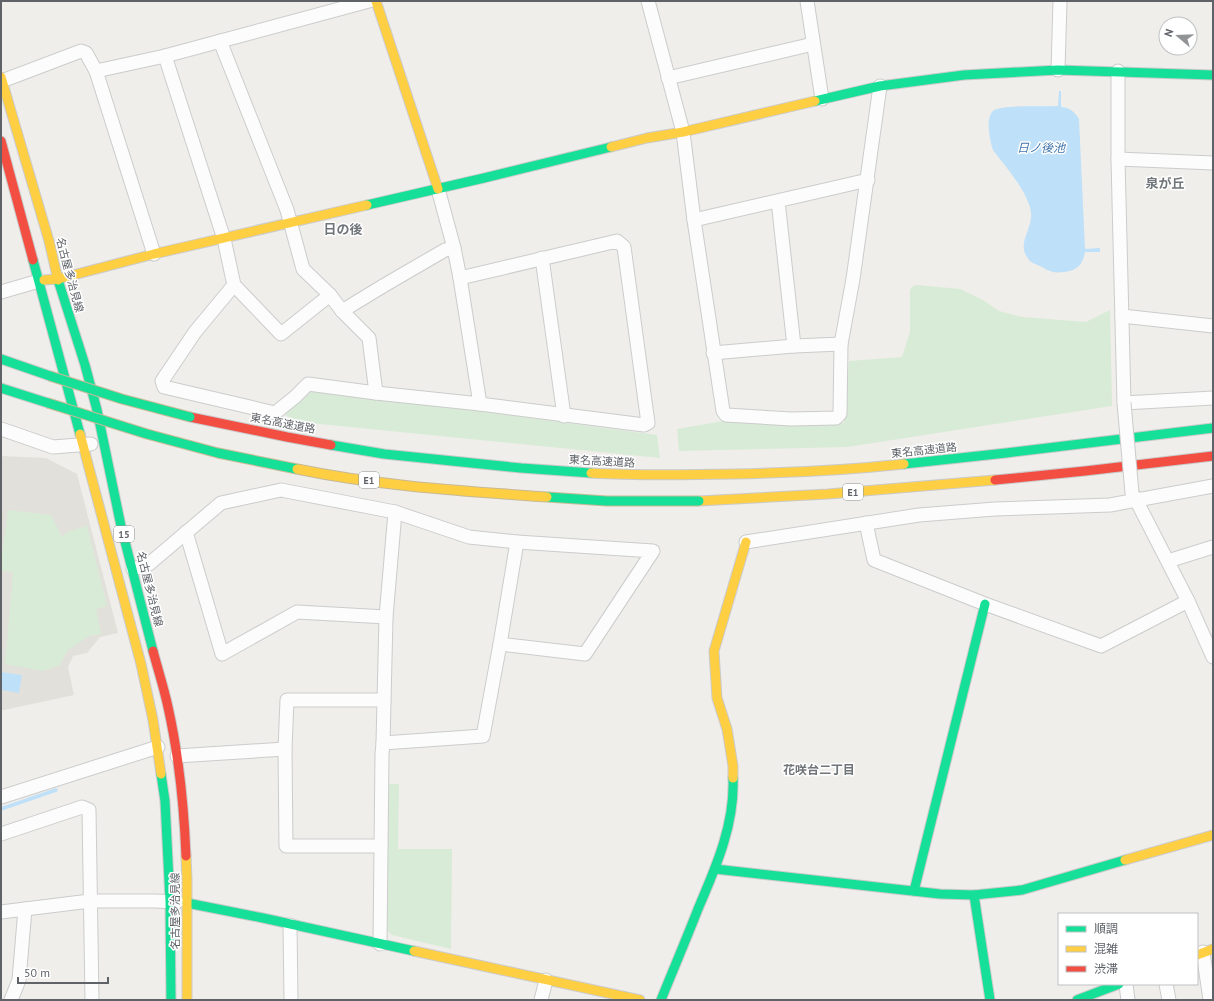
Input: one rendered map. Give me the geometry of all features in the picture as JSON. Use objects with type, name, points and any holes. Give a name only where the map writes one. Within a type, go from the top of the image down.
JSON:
[{"type":"main road","points":[[376,1],[438,189]]},
{"type":"main road","points":[[39,281],[58,278],[154,254],[438,189],[647,138],[682,132],[880,86],[964,76],[1058,70],[1213,75]]},
{"type":"main road","name":"名古屋多治見線","points":[[1,79],[97,410],[120,520],[168,707],[177,756],[184,812],[187,903],[187,1000]]},
{"type":"main road","name":"名古屋多治見線","points":[[1,141],[83,445],[139,657],[154,720],[165,801],[170,901],[171,1000]]},
{"type":"main road","name":"東名高速道路","points":[[1,359],[50,376],[190,417],[288,437],[384,454],[521,468],[627,475],[701,475],[782,472],[894,465],[1213,428]]},
{"type":"main road","name":"E1","points":[[1,388],[147,434],[218,453],[320,473],[403,485],[487,493],[600,500],[699,501],[793,497],[1007,479],[1213,456]]},
{"type":"main road","points":[[53,414],[106,427],[147,434]]},
{"type":"main road","points":[[661,1000],[715,869],[730,822],[734,793],[732,766],[727,729],[717,698],[714,651],[746,542]]},
{"type":"main road","points":[[914,891],[985,604]]},
{"type":"main road","points":[[715,869],[940,894],[974,895],[1022,890],[1213,835]]},
{"type":"main road","points":[[974,895],[990,1000]]},
{"type":"main road","points":[[187,903],[263,918],[640,1000]]},
{"type":"main road","points":[[1084,999],[1117,985]]},
{"type":"street","points":[[96,71],[220,42],[369,1]]},
{"type":"street","points":[[648,1],[682,132],[723,411],[726,415],[791,419],[836,418],[840,414],[841,344],[853,279],[868,180],[880,86]]},
{"type":"street","points":[[807,1],[822,99]]},
{"type":"street","points":[[1058,70],[1060,1]]},
{"type":"street","points":[[220,42],[291,222],[303,269],[330,295],[342,311],[369,338],[376,393]]},
{"type":"street","points":[[668,78],[813,44]]},
{"type":"street","points":[[1,79],[81,51],[86,53],[96,71],[154,254]]},
{"type":"street","points":[[165,56],[224,239],[234,285],[281,334],[330,295]]},
{"type":"street","points":[[1118,71],[1118,160],[1124,403],[1134,497],[1188,601],[1213,657]]},
{"type":"street","points":[[1118,160],[1213,164]]},
{"type":"street","points":[[694,220],[778,202],[868,180]]},
{"type":"street","points":[[438,189],[454,248],[460,278],[480,404]]},
{"type":"street","points":[[778,202],[794,346]]},
{"type":"street","points":[[234,285],[195,332],[162,381],[164,387],[275,413],[308,384],[480,404],[564,416],[644,425],[648,423],[624,247],[617,241],[460,278]]},
{"type":"street","points":[[342,311],[438,254],[454,248]]},
{"type":"street","points":[[542,258],[564,416]]},
{"type":"street","points":[[1,292],[39,281]]},
{"type":"street","points":[[1122,316],[1213,326]]},
{"type":"street","points":[[714,353],[794,346],[841,344]]},
{"type":"street","points":[[1124,403],[1213,398]]},
{"type":"street","points":[[1,430],[53,447],[105,444]]},
{"type":"street","points":[[746,542],[919,515],[995,509],[1110,506],[1134,497],[1213,486]]},
{"type":"street","points":[[133,569],[149,564],[221,503],[281,490],[395,512],[469,538],[653,551],[585,654],[500,644]]},
{"type":"street","points":[[380,944],[382,754],[384,743],[386,617],[395,512]]},
{"type":"street","points":[[866,523],[874,560],[985,604],[1101,646],[1188,601]]},
{"type":"street","points":[[186,532],[222,654],[297,612],[386,617]]},
{"type":"street","points":[[384,743],[483,736],[517,542]]},
{"type":"street","points":[[1168,561],[1213,547]]},
{"type":"street","points":[[381,846],[286,846],[285,748],[287,700],[384,700]]},
{"type":"street","points":[[1,797],[158,747]]},
{"type":"street","points":[[177,756],[285,748]]},
{"type":"street","points":[[1,834],[82,807],[89,810],[92,1000]]},
{"type":"street","points":[[1,912],[90,902],[170,901],[187,903]]},
{"type":"street","points":[[11,1000],[19,980],[25,909]]},
{"type":"street","points":[[290,924],[291,1000]]},
{"type":"street","points":[[1204,952],[1210,1000]]},
{"type":"street","points":[[541,1000],[546,980]]},
{"type":"street","points":[[1126,985],[1128,1000]]},
{"type":"street","points":[[1166,985],[1169,1000]]},
{"type":"shaded area","points":[[1,456],[46,458],[77,474],[118,633],[100,637],[87,653],[73,656],[68,667],[74,695],[4,710],[1,710]]},
{"type":"green space","points":[[917,285],[960,289],[983,300],[999,311],[1022,317],[1086,322],[1110,310],[1112,406],[847,447],[679,451],[677,429],[723,421],[844,423],[849,361],[902,357],[910,332],[910,290],[913,286]]},
{"type":"green space","points":[[314,389],[657,435],[660,458],[300,422],[285,415],[305,393]]},
{"type":"green space","points":[[8,510],[51,515],[62,537],[67,532],[87,526],[107,606],[96,609],[101,634],[89,636],[67,651],[60,665],[43,671],[5,664],[13,572],[1,571]]},
{"type":"green space","points":[[388,784],[399,784],[398,849],[452,849],[451,949],[392,935],[387,930]]},
{"type":"water","name":"日ノ後池","points":[[1059,91],[1061,91],[1061,107],[1072,110],[1079,119],[1085,249],[1100,248],[1100,252],[1085,252],[1083,260],[1079,266],[1073,270],[1053,272],[1031,262],[1024,252],[1024,241],[1031,219],[1029,205],[1016,180],[993,150],[989,119],[993,111],[1004,107],[1058,106]]},
{"type":"water","points":[[1,672],[22,675],[19,693],[1,690]]},
{"type":"waterway","points":[[1,809],[56,790]]},
{"type":"traffic: fast","points":[[815,101],[880,86],[964,75],[1058,70],[1213,75]]},
{"type":"traffic: fast","points":[[367,205],[611,147]]},
{"type":"traffic: fast","points":[[33,260],[80,434]]},
{"type":"traffic: fast","points":[[58,280],[85,365],[97,410],[121,526],[153,651]]},
{"type":"traffic: fast","points":[[1,359],[50,376]]},
{"type":"traffic: fast","points":[[50,376],[122,399],[190,417]]},
{"type":"traffic: fast","points":[[1,388],[48,403]]},
{"type":"traffic: fast","points":[[48,403],[147,434],[218,453],[297,469]]},
{"type":"traffic: fast","points":[[904,464],[1213,428]]},
{"type":"traffic: fast","points":[[331,445],[384,454],[521,468],[591,473]]},
{"type":"traffic: fast","points":[[547,497],[607,501],[699,501]]},
{"type":"traffic: fast","points":[[914,891],[985,604]]},
{"type":"traffic: fast","points":[[161,774],[165,801],[170,901],[171,1000]]},
{"type":"traffic: fast","points":[[661,1000],[718,861],[728,829],[733,795],[733,778]]},
{"type":"traffic: fast","points":[[715,869],[940,894],[974,895],[1022,890],[1125,860]]},
{"type":"traffic: fast","points":[[974,895],[990,1000]]},
{"type":"traffic: fast","points":[[187,903],[414,951]]},
{"type":"traffic: fast","points":[[1077,1000],[1116,985]]},
{"type":"traffic: slow","points":[[376,1],[438,189]]},
{"type":"traffic: slow","points":[[1,77],[49,241],[58,280]]},
{"type":"traffic: slow","points":[[611,147],[647,138],[683,132],[815,101]]},
{"type":"traffic: slow","points":[[44,280],[58,279],[154,254],[367,205]]},
{"type":"traffic: slow","points":[[80,434],[141,664],[153,720],[161,774]]},
{"type":"traffic: slow","points":[[591,473],[627,475],[755,474],[841,470],[904,464]]},
{"type":"traffic: slow","points":[[297,469],[390,484],[547,497]]},
{"type":"traffic: slow","points":[[699,501],[828,494],[995,480]]},
{"type":"traffic: slow","points":[[733,778],[733,766],[727,729],[717,698],[714,651],[746,542]]},
{"type":"traffic: slow","points":[[1125,860],[1213,835]]},
{"type":"traffic: slow","points":[[186,856],[187,1000]]},
{"type":"traffic: slow","points":[[1198,955],[1213,949]]},
{"type":"traffic: slow","points":[[414,951],[640,1000]]},
{"type":"traffic: jam","points":[[1,141],[33,260]]},
{"type":"traffic: jam","points":[[190,417],[331,445]]},
{"type":"traffic: jam","points":[[995,480],[1213,456]]},
{"type":"traffic: jam","points":[[153,651],[172,725],[178,762],[186,856]]},
{"type":"district","name":"泉が丘","points":[[1165,183]]},
{"type":"district","name":"日の後","points":[[343,229]]},
{"type":"district","name":"花咲台二丁目","points":[[819,769]]}]
